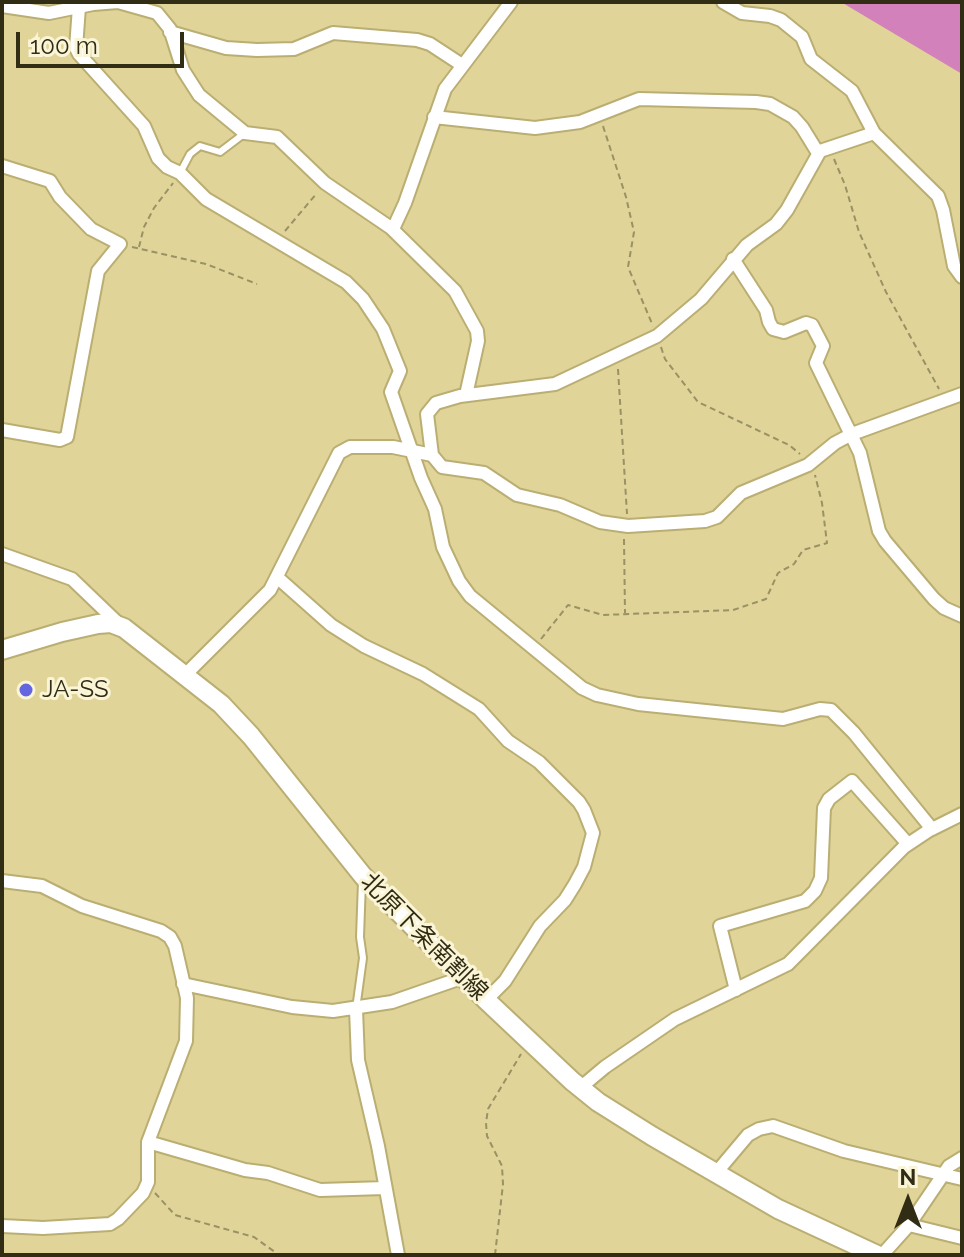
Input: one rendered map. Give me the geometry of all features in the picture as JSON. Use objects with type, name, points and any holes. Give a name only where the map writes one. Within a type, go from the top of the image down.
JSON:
[{"type":"main road","points":[[2,650],[98,624],[111,623],[124,628]]},
{"type":"main road","name":"北原下条南割線","points":[[124,628],[221,704],[251,736],[363,876],[486,1000],[580,1088],[598,1102],[778,1209],[870,1254]]},
{"type":"street","points":[[2,6],[49,13],[118,2],[157,13],[166,22],[183,70],[199,95],[245,133],[277,137],[325,183],[393,229],[455,291],[473,320],[478,341],[466,395]]},
{"type":"street","points":[[393,229],[445,89],[511,2]]},
{"type":"street","points":[[723,2],[742,13],[781,20],[802,37],[811,59],[852,91],[874,133],[938,196],[954,266],[962,277]]},
{"type":"street","points":[[87,5],[76,48],[144,126],[158,158],[180,173],[206,199],[346,282],[363,299],[383,329],[400,371],[391,392],[435,509],[443,547],[470,596],[582,688],[597,695],[638,704],[783,719],[820,709],[831,710],[854,733],[932,829]]},
{"type":"street","points":[[170,32],[226,48],[257,50],[294,49],[333,33],[417,40],[430,44],[462,65]]},
{"type":"street","points":[[434,117],[535,128],[580,122],[639,99],[756,102],[770,104],[793,117],[823,150]]},
{"type":"street","points":[[874,133],[823,150],[776,224],[747,245],[701,299],[657,336],[555,384],[466,395],[436,403],[427,414],[432,455],[442,467],[484,473],[517,495],[560,505],[600,522],[626,526],[705,521],[717,517],[741,493],[808,465],[835,443],[852,434],[962,394]]},
{"type":"street","points":[[2,166],[37,174],[50,181],[60,197],[91,229],[120,244],[98,271],[67,437],[60,440],[2,430]]},
{"type":"street","points":[[733,259],[766,310],[773,329],[784,332],[806,323],[812,325],[823,346],[817,356],[819,371],[860,453],[879,531],[934,599],[944,608],[962,616]]},
{"type":"street","points":[[185,675],[270,590],[339,453],[350,447],[411,450],[432,455]]},
{"type":"street","points":[[2,554],[72,579],[124,628]]},
{"type":"street","points":[[278,578],[331,625],[364,646],[423,674],[479,709],[508,741],[539,762],[584,810],[593,833],[584,867],[565,900],[540,926],[505,981],[486,1000]]},
{"type":"street","points":[[736,990],[720,926],[805,901],[815,891],[821,878],[824,808],[829,799],[852,781],[908,844]]},
{"type":"street","points":[[580,1088],[675,1019],[788,964],[908,844],[962,814]]},
{"type":"street","points":[[2,881],[52,889],[82,906],[161,931],[170,937],[175,946],[187,998],[186,1041],[148,1142],[148,1182],[143,1193],[110,1224],[43,1228],[2,1226]]},
{"type":"street","points":[[183,984],[292,1007],[333,1011],[392,1002],[464,977]]},
{"type":"street","points":[[356,1009],[358,1060],[398,1255]]},
{"type":"street","points":[[716,1173],[748,1135],[773,1126],[844,1151],[962,1179]]},
{"type":"street","points":[[148,1142],[320,1190],[385,1188]]},
{"type":"street","points":[[870,1254],[909,1225],[949,1166],[962,1158]]},
{"type":"street","points":[[909,1225],[962,1238]]},
{"type":"lane","points":[[180,173],[190,154],[200,146],[220,152],[245,133]]},
{"type":"lane","points":[[356,1009],[363,958],[360,937],[363,876]]},
{"type":"path","points":[[823,150],[841,172],[859,232],[875,268],[946,401]]},
{"type":"path","points":[[138,249],[144,227],[154,208],[180,173]]},
{"type":"path","points":[[277,242],[325,183]]},
{"type":"path","points":[[120,244],[206,264],[257,284]]},
{"type":"path","points":[[617,356],[626,526],[625,613]]},
{"type":"path","points":[[531,648],[568,605],[603,615],[733,610],[766,599],[778,573],[794,564],[803,550],[827,543],[817,479],[808,465]]},
{"type":"path","points":[[495,1255],[503,1184],[502,1166],[487,1136],[488,1109],[528,1041]]},
{"type":"path","points":[[148,1182],[161,1202],[175,1215],[254,1237],[279,1255]]},
{"type":"shaded area","points":[[841,2],[962,2],[962,74]]},
{"type":"place","name":"JA-SS","points":[[26,690]]}]
